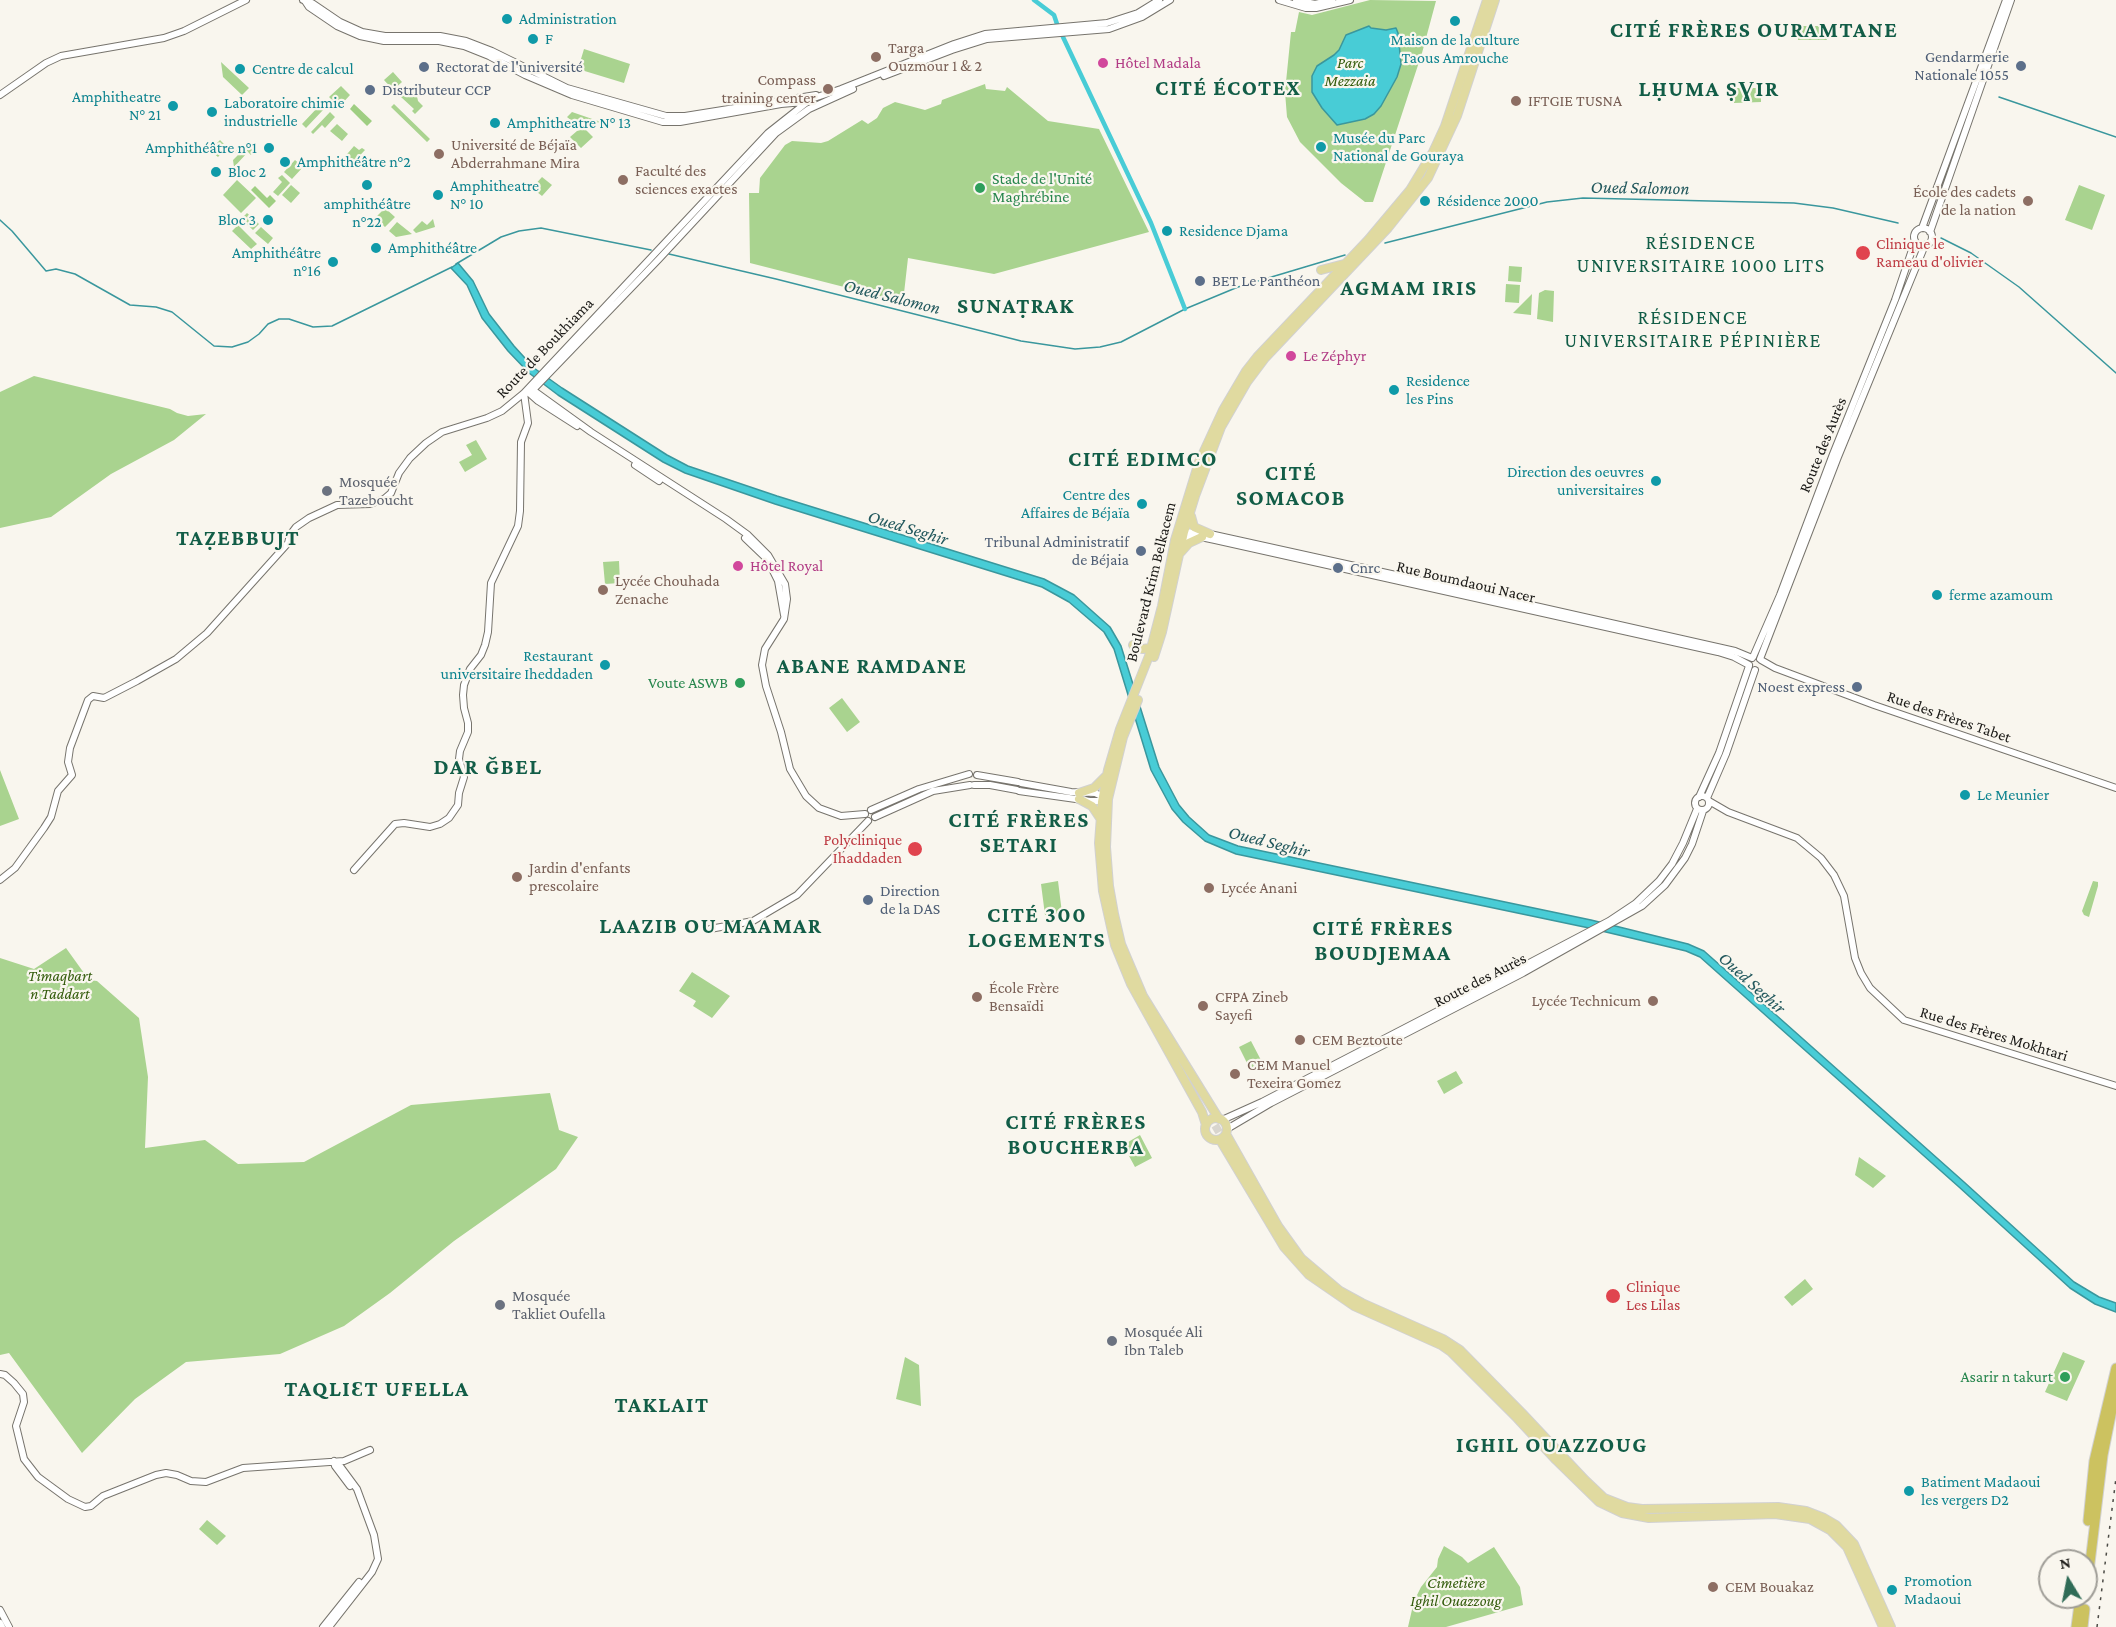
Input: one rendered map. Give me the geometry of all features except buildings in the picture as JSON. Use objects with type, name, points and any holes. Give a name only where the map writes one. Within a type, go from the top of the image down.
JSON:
[{"type":"highway","points":[[2085,1549],[2094,1461],[2116,1368]]},
{"type":"highway","points":[[2092,1549],[2103,1455],[2116,1390]]},
{"type":"highway","points":[[2076,1627],[2078,1609]]},
{"type":"highway","points":[[2083,1627],[2085,1609]]},
{"type":"main road","name":"Boulevard Krim Belkacem","points":[[1145,675],[1199,462],[1223,410],[1246,371],[1277,334],[1405,198],[1433,152],[1456,94],[1487,0]]},
{"type":"main road","name":"Boulevard Krim Belkacem","points":[[1220,1120],[1131,984],[1115,945],[1100,871],[1101,819],[1106,776],[1111,758],[1162,632],[1179,555],[1180,535],[1221,427],[1253,372],[1283,337],[1388,228],[1428,178],[1457,116],[1495,0]]},
{"type":"main road","points":[[1321,270],[1345,264]]},
{"type":"main road","points":[[1191,508],[1191,520],[1194,527],[1206,536]]},
{"type":"main road","points":[[1179,555],[1189,543],[1206,536]]},
{"type":"main road","points":[[1133,645],[1142,649],[1152,648]]},
{"type":"main road","name":"Boulevard Krim Belkacem","points":[[1131,710],[1104,799],[1109,886],[1114,914],[1121,944],[1133,975],[1202,1112],[1206,1125]]},
{"type":"main road","points":[[1101,819],[1092,806],[1079,796],[1094,788],[1106,776]]},
{"type":"main road","points":[[1161,1031],[1209,1115]]},
{"type":"main road","points":[[1225,1137],[1214,1140],[1208,1137],[1205,1131],[1210,1120],[1220,1120],[1225,1137],[1257,1196],[1275,1227],[1300,1258],[1340,1291],[1438,1336],[1460,1350],[1593,1489],[1614,1503],[1627,1507],[1656,1510],[1778,1507],[1806,1511],[1836,1525],[1858,1551],[1891,1627]]},
{"type":"main road","points":[[1225,1137],[1284,1247],[1309,1275],[1364,1311],[1441,1345],[1451,1352],[1587,1492],[1611,1508],[1648,1518],[1737,1514],[1789,1515],[1810,1519],[1830,1530],[1850,1553],[1883,1627]]},
{"type":"street","points":[[0,95],[46,63],[61,56],[164,38],[184,31],[246,0]]},
{"type":"street","points":[[1067,30],[1119,21],[1159,0]]},
{"type":"street","points":[[1067,30],[1109,29],[1132,21],[1170,0]]},
{"type":"street","points":[[1279,0],[1306,8],[1350,0]]},
{"type":"street","points":[[1296,0],[1315,4],[1332,0]]},
{"type":"street","points":[[2006,0],[1922,228],[1915,232],[1915,241],[1919,245],[1925,245],[1931,239],[1930,232],[2011,0]]},
{"type":"street","points":[[304,1],[337,26],[360,36],[384,41],[426,37],[453,38],[479,45],[567,88],[666,116],[685,116],[816,95],[825,100]]},
{"type":"street","name":"Route de Boukhiama","points":[[0,880],[15,868],[44,828],[51,817],[58,791],[72,775],[68,762],[70,748],[88,700],[93,696],[104,698],[176,659],[207,633],[288,543],[296,527],[337,505],[370,504],[384,500],[391,493],[399,473],[410,458],[426,443],[442,432],[502,411],[530,389],[656,257],[768,133],[791,114],[816,95],[841,89],[954,44],[986,34],[1067,30]]},
{"type":"street","name":"Route de Boukhiama","points":[[664,248],[772,137],[813,106],[952,50],[987,39],[1067,30]]},
{"type":"street","points":[[426,37],[470,48],[572,95],[663,122],[686,121],[787,103],[807,102],[813,106]]},
{"type":"street","points":[[787,103],[791,114]]},
{"type":"street","points":[[1922,228],[1930,232]]},
{"type":"street","name":"Route des Aurès","points":[[1756,659],[1895,300],[1915,241]]},
{"type":"street","name":"Route des Aurès","points":[[1810,523],[1925,245]]},
{"type":"street","points":[[530,389],[538,401],[730,526],[746,538],[767,560],[778,581],[784,619],[765,649],[762,665],[766,686],[790,769],[806,796],[819,808],[841,816],[874,813],[875,817],[933,791],[972,784],[1079,796],[1090,793],[1104,799]]},
{"type":"street","points":[[354,870],[395,824],[430,827],[440,824],[449,818],[458,805],[464,777],[459,759],[468,732],[464,708],[464,685],[470,669],[485,645],[491,583],[518,526],[521,442],[528,423],[530,389]]},
{"type":"street","name":"Rue Boumdaoui Nacer","points":[[1180,535],[1206,536],[1735,651],[1756,659]]},
{"type":"street","name":"Rue Boumdaoui Nacer","points":[[1206,536],[1718,652],[1734,657],[1753,668]]},
{"type":"street","points":[[1756,659],[1753,668],[1726,754],[1708,800],[1709,805],[1702,810],[1695,801],[1719,753],[1753,668],[1762,664],[1756,659]]},
{"type":"street","name":"Rue des Frères Tabet","points":[[1756,659],[1874,705],[2116,788]]},
{"type":"street","name":"Rue des Frères Tabet","points":[[1753,668],[1775,668]]},
{"type":"street","points":[[710,929],[753,921],[798,895],[868,815],[934,783],[973,773],[1079,796]]},
{"type":"street","points":[[969,774],[966,779],[972,784]]},
{"type":"street","points":[[972,784],[978,779],[977,775]]},
{"type":"street","points":[[1018,790],[1015,786],[1020,783]]},
{"type":"street","points":[[1699,797],[1708,800]]},
{"type":"street","name":"Rue des Frères Mokhtari","points":[[1708,800],[1728,812],[1792,835],[1804,842],[1821,858],[1834,875],[1844,896],[1855,958],[1861,973],[1870,988],[1904,1020],[2116,1086]]},
{"type":"street","name":"Route des Aurès","points":[[1220,1120],[1262,1102],[1611,922],[1659,881],[1677,856],[1702,810]]},
{"type":"street","name":"Rue des Frères Mokhtari","points":[[1702,810],[1728,812]]},
{"type":"street","name":"Route des Aurès","points":[[1225,1137],[1271,1103],[1521,974],[1587,935]]},
{"type":"street","points":[[0,1374],[15,1383],[23,1394],[24,1402],[16,1426],[24,1459],[38,1477],[68,1499],[85,1507],[91,1506],[103,1496],[156,1475],[166,1473],[177,1475],[198,1483],[243,1468],[348,1460],[370,1450]]},
{"type":"street","points":[[323,1627],[370,1568],[374,1555],[372,1541],[353,1490],[335,1466],[334,1461]]},
{"type":"street","points":[[329,1627],[372,1572],[378,1559],[374,1535],[357,1489],[334,1461]]},
{"type":"street","points":[[0,1610],[9,1627]]},
{"type":"green space","name":"Parc Mezzaia","points":[[1370,0],[1436,1],[1422,53],[1373,202],[1365,202],[1341,183],[1300,142],[1287,117],[1285,92],[1291,32],[1295,32],[1299,12],[1312,15]]},
{"type":"green space","points":[[1798,26],[1826,26],[1827,40],[1798,40]]},
{"type":"green space","points":[[584,49],[630,64],[624,83],[578,69]]},
{"type":"green space","points":[[221,62],[249,88],[242,95],[223,77]]},
{"type":"green space","points":[[393,72],[402,82],[393,90],[384,80]]},
{"type":"green space","points":[[985,84],[986,89],[1005,91],[1007,87],[1048,121],[1099,129],[1149,232],[994,274],[908,258],[903,302],[750,263],[749,193],[759,193],[760,178],[785,145],[792,141],[821,143],[828,141],[862,120],[868,124],[877,118],[883,108],[895,102],[925,110],[941,104],[942,100]]},
{"type":"green space","points":[[341,86],[350,95],[339,107],[329,97]]},
{"type":"green space","points":[[1734,88],[1761,88],[1761,102],[1734,103]]},
{"type":"green space","points":[[408,90],[416,92],[418,101],[423,106],[415,114],[412,111],[414,109],[401,97]]},
{"type":"green space","points":[[354,104],[372,121],[367,126],[350,109]]},
{"type":"green space","points":[[394,104],[430,139],[427,142],[391,107]]},
{"type":"green space","points":[[319,106],[323,110],[306,128],[302,124]]},
{"type":"green space","points":[[330,112],[335,117],[325,128],[322,125],[313,134],[311,132]]},
{"type":"green space","points":[[572,112],[601,122],[577,126],[567,117]]},
{"type":"green space","points":[[337,124],[348,134],[342,141],[330,131]]},
{"type":"green space","points":[[585,129],[593,137],[581,148],[570,137],[577,131]]},
{"type":"green space","points":[[220,140],[227,147],[218,157],[210,150]]},
{"type":"green space","points":[[241,146],[246,151],[251,146],[255,150],[251,155],[248,152],[234,167],[233,160],[238,155],[235,152]]},
{"type":"green space","points":[[354,146],[359,150],[362,148],[365,150],[349,167],[342,160]]},
{"type":"green space","points":[[295,160],[303,167],[292,179],[284,172]]},
{"type":"green space","points":[[282,175],[290,183],[278,196],[273,192],[282,182],[278,178]]},
{"type":"green space","points":[[542,177],[552,185],[542,196],[532,188]]},
{"type":"green space","points":[[237,180],[256,198],[241,213],[223,195]]},
{"type":"green space","points":[[291,185],[300,193],[291,203],[282,195]]},
{"type":"green space","points":[[2079,185],[2105,195],[2092,230],[2065,220]]},
{"type":"green space","points":[[255,186],[267,198],[270,195],[276,201],[269,208],[251,190]]},
{"type":"green space","points":[[385,208],[395,217],[385,227],[375,218]]},
{"type":"green space","points":[[247,213],[259,224],[253,230],[241,219]]},
{"type":"green space","points":[[433,219],[435,227],[416,233],[413,230],[422,221],[427,225]]},
{"type":"green space","points":[[397,222],[412,234],[396,237],[389,231]]},
{"type":"green space","points":[[238,225],[257,244],[251,249],[232,231]]},
{"type":"green space","points":[[261,227],[273,238],[268,244],[255,233]]},
{"type":"green space","points":[[1509,266],[1522,267],[1521,282],[1508,281]]},
{"type":"green space","points":[[1506,284],[1520,285],[1519,303],[1505,302]]},
{"type":"green space","points":[[1545,290],[1554,291],[1553,322],[1537,319],[1539,293]]},
{"type":"green space","points":[[1532,294],[1531,315],[1513,313]]},
{"type":"green space","points":[[34,376],[170,409],[188,416],[206,414],[174,440],[111,474],[51,517],[0,528],[0,392]]},
{"type":"green space","points":[[476,440],[487,459],[465,472],[459,462],[472,455],[466,445]]},
{"type":"green space","points":[[619,561],[620,583],[605,584],[603,562]]},
{"type":"green space","points":[[842,698],[860,722],[847,732],[829,708]]},
{"type":"green space","points":[[0,770],[19,819],[0,826]]},
{"type":"green space","points":[[1058,881],[1062,913],[1045,915],[1041,884]]},
{"type":"green space","points":[[2093,881],[2098,882],[2098,886],[2089,917],[2082,911]]},
{"type":"green space","name":"Timaqbart n Taddart","points":[[66,948],[89,980],[97,981],[139,1018],[148,1077],[145,1148],[205,1140],[238,1164],[304,1162],[411,1105],[550,1093],[559,1130],[578,1137],[556,1169],[454,1241],[390,1293],[344,1326],[280,1354],[186,1362],[135,1399],[82,1453],[9,1353],[0,1355],[0,958],[34,969]]},
{"type":"green space","points":[[692,972],[730,996],[712,1018],[693,1006],[696,1001],[679,991]]},
{"type":"green space","points":[[1251,1041],[1263,1064],[1251,1071],[1239,1047]]},
{"type":"green space","points":[[1456,1071],[1463,1083],[1444,1094],[1437,1081]]},
{"type":"green space","points":[[1140,1135],[1152,1158],[1135,1167],[1123,1145]]},
{"type":"green space","points":[[1859,1157],[1886,1176],[1873,1188],[1855,1175]]},
{"type":"green space","points":[[1805,1279],[1813,1289],[1792,1306],[1784,1297]]},
{"type":"green space","name":"Asarir n takurt","points":[[2063,1352],[2085,1361],[2067,1401],[2045,1392]]},
{"type":"green space","points":[[905,1357],[919,1365],[921,1406],[896,1399]]},
{"type":"green space","points":[[207,1520],[226,1536],[217,1545],[199,1529]]},
{"type":"green space","name":"Cimetière Ighil Ouazzoug","points":[[1444,1546],[1468,1563],[1494,1547],[1520,1587],[1523,1605],[1446,1627],[1408,1627],[1414,1601],[1421,1587],[1437,1567]]},
{"type":"water","points":[[1369,26],[1386,30],[1396,28],[1401,64],[1397,77],[1374,114],[1365,119],[1337,125],[1312,92],[1312,76],[1317,66],[1339,50],[1346,35]]},
{"type":"water","points":[[458,263],[473,281],[489,314],[534,368],[667,455],[688,466],[777,496],[1044,579],[1074,595],[1110,627],[1121,646],[1159,767],[1179,805],[1209,835],[1238,846],[1591,920],[1688,944],[1704,951],[2074,1282],[2099,1297],[2116,1303],[2116,1312],[2095,1304],[2070,1288],[1700,957],[1686,951],[1589,928],[1236,854],[1205,841],[1172,809],[1151,770],[1114,649],[1104,632],[1069,602],[1042,587],[775,504],[685,473],[663,462],[558,395],[529,373],[482,318],[467,285],[451,268]]},
{"type":"waterway","points":[[1034,0],[1054,15],[1057,24]]},
{"type":"waterway","points":[[1063,37],[1151,223],[1185,309]]},
{"type":"waterway","name":"Oued Salomon","points":[[1999,97],[2116,137]]},
{"type":"waterway","name":"Oued Salomon","points":[[1385,243],[1547,202],[1583,198],[1794,203],[1833,208],[1898,223]]},
{"type":"waterway","name":"Oued Salomon","points":[[0,220],[46,271],[56,269],[75,274],[130,305],[156,307],[172,312],[214,346],[232,347],[248,342],[268,324],[279,319],[289,319],[313,327],[332,326],[452,267]]},
{"type":"waterway","name":"Oued Salomon","points":[[456,264],[501,237],[519,231],[541,228],[651,250]]},
{"type":"waterway","name":"Oued Salomon","points":[[1941,238],[1971,253],[2019,287],[2116,373]]},
{"type":"waterway","name":"Oued Salomon","points":[[669,254],[1021,341],[1075,349],[1121,342],[1185,309],[1238,287],[1345,255]]},
{"type":"tunnel","points":[[1209,1115],[1226,1144]]},
{"type":"railway","points":[[2097,1627],[2116,1478]]},
{"type":"place","name":"Administration","points":[[507,19]]},
{"type":"place","name":"Maison de la culture Taous Amrouche","points":[[1455,21]]},
{"type":"place","name":"F","points":[[533,39]]},
{"type":"place","name":"Targa Ouzmour 1 & 2","points":[[876,57]]},
{"type":"place","name":"Hôtel Madala","points":[[1103,63]]},
{"type":"place","name":"Gendarmerie Nationale 1055","points":[[2021,66]]},
{"type":"place","name":"Rectorat de l'université","points":[[424,67]]},
{"type":"place","name":"Centre de calcul","points":[[240,69]]},
{"type":"place","name":"Compass training center","points":[[828,89]]},
{"type":"place","name":"Distributeur CCP","points":[[370,90]]},
{"type":"place","name":"IFTGIE TUSNA","points":[[1516,101]]},
{"type":"place","name":"Amphitheatre N° 21","points":[[173,106]]},
{"type":"place","name":"Laboratoire chimie industrielle","points":[[212,112]]},
{"type":"place","name":"Amphitheatre N° 13","points":[[495,123]]},
{"type":"place","name":"Musée du Parc National de Gouraya","points":[[1321,147]]},
{"type":"place","name":"Amphithéâtre n°1","points":[[269,148]]},
{"type":"place","name":"Université de Béjaïa Abderrahmane Mira","points":[[439,154]]},
{"type":"place","name":"Amphithéâtre n°2","points":[[285,162]]},
{"type":"place","name":"Bloc 2","points":[[216,172]]},
{"type":"place","name":"Faculté des sciences exactes","points":[[623,180]]},
{"type":"place","name":"amphithéâtre n°22","points":[[367,185]]},
{"type":"place","name":"Stade de l'Unité Maghrébine","points":[[980,188]]},
{"type":"place","name":"Amphitheatre N° 10","points":[[438,195]]},
{"type":"place","name":"Résidence 2000","points":[[1425,201]]},
{"type":"place","name":"École des cadets de la nation","points":[[2028,201]]},
{"type":"place","name":"Bloc 3","points":[[268,220]]},
{"type":"place","name":"Residence Djama","points":[[1167,231]]},
{"type":"place","name":"Amphithéâtre","points":[[376,248]]},
{"type":"place","name":"Clinique le Rameau d'olivier","points":[[1863,253]]},
{"type":"place","name":"Amphithéâtre n°16","points":[[333,262]]},
{"type":"place","name":"BET Le Panthéon","points":[[1200,281]]},
{"type":"place","name":"Le Zéphyr","points":[[1291,356]]},
{"type":"place","name":"Residence les Pins","points":[[1394,390]]},
{"type":"place","name":"Direction des oeuvres universitaires","points":[[1656,481]]},
{"type":"place","name":"Mosquée Tazeboucht","points":[[327,491]]},
{"type":"place","name":"Centre des Affaires de Béjaïa","points":[[1142,504]]},
{"type":"place","name":"Tribunal Administratif de Béjaia","points":[[1141,551]]},
{"type":"place","name":"Hôtel Royal","points":[[738,566]]},
{"type":"place","name":"Cnrc","points":[[1338,568]]},
{"type":"place","name":"Lycée Chouhada Zenache","points":[[603,590]]},
{"type":"place","name":"ferme azamoum","points":[[1937,595]]},
{"type":"place","name":"Restaurant universitaire Iheddaden","points":[[605,665]]},
{"type":"place","name":"Voute ASWB","points":[[740,683]]},
{"type":"place","name":"Noest express","points":[[1857,687]]},
{"type":"place","name":"Le Meunier","points":[[1965,795]]},
{"type":"place","name":"Polyclinique Ihaddaden","points":[[915,849]]},
{"type":"place","name":"Jardin d'enfants prescolaire","points":[[517,877]]},
{"type":"place","name":"Lycée Anani","points":[[1209,888]]},
{"type":"place","name":"Direction de la DAS","points":[[868,900]]},
{"type":"place","name":"École Frère Bensaïdi","points":[[977,997]]},
{"type":"place","name":"Lycée Technicum","points":[[1653,1001]]},
{"type":"place","name":"CFPA Zineb Sayefi","points":[[1203,1006]]},
{"type":"place","name":"CEM Beztoute","points":[[1300,1040]]},
{"type":"place","name":"CEM Manuel Texeira Gomez","points":[[1235,1074]]},
{"type":"place","name":"Clinique Les Lilas","points":[[1613,1296]]},
{"type":"place","name":"Mosquée Takliet Oufella","points":[[500,1305]]},
{"type":"place","name":"Mosquée Ali Ibn Taleb","points":[[1112,1341]]},
{"type":"place","name":"Asarir n takurt","points":[[2065,1377]]},
{"type":"place","name":"Batiment Madaoui les vergers D2","points":[[1909,1491]]},
{"type":"place","name":"CEM Bouakaz","points":[[1713,1587]]},
{"type":"place","name":"Promotion Madaoui","points":[[1892,1590]]},
{"type":"district","name":"CITÉ FRÈRES OURAMTANE","points":[[1754,30]]},
{"type":"district","name":"CITÉ ÉCOTEX","points":[[1228,88]]},
{"type":"district","name":"LḤUMA ṢƔIR","points":[[1709,89]]},
{"type":"district","name":"RÉSIDENCE UNIVERSITAIRE 1000 LITS","points":[[1701,254]]},
{"type":"district","name":"AGMAM IRIS","points":[[1409,288]]},
{"type":"district","name":"SUNAṬRAK","points":[[1016,306]]},
{"type":"district","name":"RÉSIDENCE UNIVERSITAIRE PÉPINIÈRE","points":[[1693,330]]},
{"type":"district","name":"CITÉ EDIMCO","points":[[1143,459]]},
{"type":"district","name":"CITÉ SOMACOB","points":[[1291,486]]},
{"type":"district","name":"TAẒEBBUJT","points":[[238,538]]},
{"type":"district","name":"ABANE RAMDANE","points":[[872,666]]},
{"type":"district","name":"DAR ǦBEL","points":[[488,767]]},
{"type":"district","name":"CITÉ FRÈRES SETARI","points":[[1019,832]]},
{"type":"district","name":"LAAZIB OU MAAMAR","points":[[711,926]]},
{"type":"district","name":"CITÉ 300 LOGEMENTS","points":[[1037,928]]},
{"type":"district","name":"CITÉ FRÈRES BOUDJEMAA","points":[[1383,940]]},
{"type":"district","name":"CITÉ FRÈRES BOUCHERBA","points":[[1076,1134]]},
{"type":"district","name":"TAQLIƐT UFELLA","points":[[377,1389]]},
{"type":"district","name":"TAKLAIT","points":[[662,1405]]},
{"type":"district","name":"IGHIL OUAZZOUG","points":[[1552,1445]]},
{"type":"water label","name":"Oued Seghir","points":[[908,528]]},
{"type":"water label","name":"Oued Seghir","points":[[1269,842]]},
{"type":"water label","name":"Oued Seghir","points":[[1752,983]]}]
